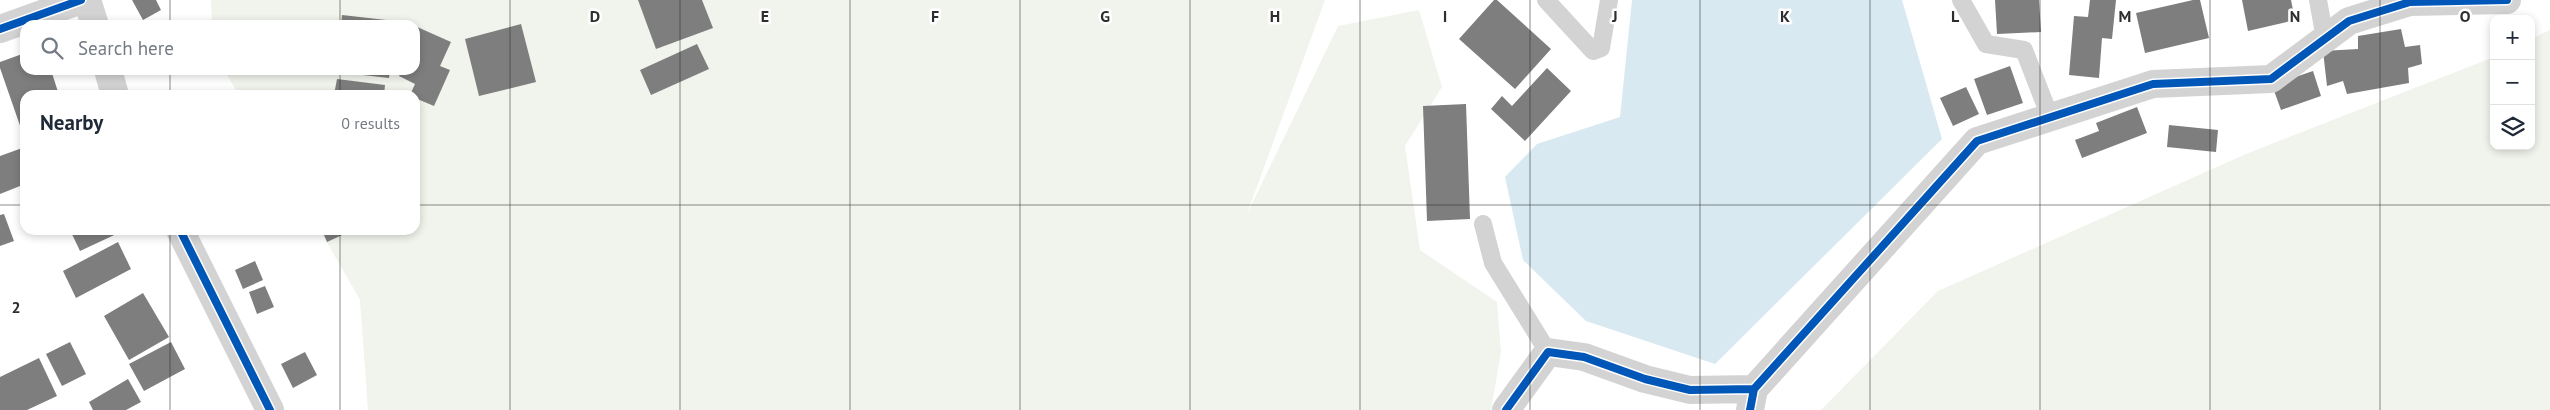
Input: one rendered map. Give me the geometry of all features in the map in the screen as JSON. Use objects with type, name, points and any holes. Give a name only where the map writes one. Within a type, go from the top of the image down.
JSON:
[{"type":"street","points":[[25,20],[81,0]]},
{"type":"street","points":[[87,0],[93,20]]},
{"type":"street","points":[[1506,410],[1548,352],[1584,357],[1645,379],[1690,390],[1752,400],[1977,141],[2153,84],[2271,79],[2349,21],[2410,2],[2507,0]]},
{"type":"street","points":[[0,29],[20,22]]},
{"type":"street","points":[[109,75],[114,90]]},
{"type":"street","points":[[182,235],[270,410]]},
{"type":"lane","points":[[1546,0],[1593,51],[1601,48],[1609,0]]},
{"type":"lane","points":[[1961,0],[1986,44],[2024,50],[2050,117]]},
{"type":"lane","points":[[2318,0],[2325,39]]},
{"type":"lane","points":[[1483,224],[1493,263],[1548,352]]},
{"type":"shaded area","points":[[211,0],[1325,0],[1247,214],[1338,26],[1419,10],[1442,87],[1405,146],[1420,250],[1497,302],[1501,352],[1491,410],[368,410],[360,300],[323,235],[420,235],[420,90],[236,90],[227,75],[420,75],[420,20],[212,20]]},
{"type":"shaded area","points":[[1632,0],[1902,0],[1942,139],[1715,364],[1586,321],[1523,260],[1505,177],[1537,144],[1620,117]]},
{"type":"shaded area","points":[[2550,30],[2550,410],[1821,410],[1938,291],[2246,154],[2490,59],[2490,150],[2535,150],[2535,37]]},
{"type":"building","points":[[132,0],[156,0],[161,10],[143,20]]},
{"type":"building","points":[[638,0],[702,0],[713,28],[656,49]]},
{"type":"building","points":[[1494,0],[1497,0],[1551,49],[1515,89],[1459,39]]},
{"type":"building","points":[[1995,0],[2039,0],[2041,32],[1997,34]]},
{"type":"building","points":[[2090,0],[2116,0],[2112,39],[2102,38],[2099,78],[2069,75],[2074,16],[2088,17]]},
{"type":"building","points":[[2200,0],[2209,38],[2145,53],[2136,13]]},
{"type":"building","points":[[2242,0],[2291,0],[2295,20],[2248,31]]},
{"type":"building","points":[[342,15],[386,20],[342,20]]},
{"type":"building","points":[[521,24],[536,82],[479,96],[465,39]]},
{"type":"building","points":[[420,28],[451,42],[440,66],[450,70],[434,106],[420,100],[420,90],[412,90],[415,84],[399,76],[420,75]]},
{"type":"building","points":[[2401,29],[2405,47],[2420,45],[2422,64],[2408,68],[2409,83],[2347,94],[2343,81],[2327,86],[2323,51],[2358,49],[2358,36]]},
{"type":"building","points":[[697,44],[709,69],[651,95],[640,70]]},
{"type":"building","points":[[20,55],[20,75],[53,75],[57,90],[20,90],[20,126],[0,68],[0,62]]},
{"type":"building","points":[[2010,66],[2023,103],[1987,115],[1974,79]]},
{"type":"building","points":[[1547,68],[1571,91],[1525,141],[1491,109],[1502,96],[1512,106]]},
{"type":"building","points":[[2313,71],[2321,96],[2281,110],[2272,85]]},
{"type":"building","points":[[362,75],[389,75],[389,78]]},
{"type":"building","points":[[337,79],[385,85],[384,90],[335,90]]},
{"type":"building","points":[[1966,87],[1979,114],[1953,126],[1940,98]]},
{"type":"building","points":[[1466,104],[1470,219],[1427,221],[1423,106]]},
{"type":"building","points":[[2137,107],[2147,133],[2082,158],[2075,140],[2099,131],[2096,123]]},
{"type":"building","points":[[2169,125],[2218,130],[2216,152],[2167,147]]},
{"type":"building","points":[[20,149],[20,186],[0,194],[0,156]]},
{"type":"building","points":[[4,214],[14,241],[0,246],[0,215]]},
{"type":"building","points":[[72,235],[114,235],[80,251]]},
{"type":"building","points":[[324,235],[342,235],[327,242]]},
{"type":"building","points":[[118,242],[131,269],[76,298],[63,271]]},
{"type":"building","points":[[255,261],[263,280],[243,289],[235,270]]},
{"type":"building","points":[[265,286],[274,307],[257,314],[249,292]]},
{"type":"building","points":[[143,293],[169,337],[129,360],[104,316]]},
{"type":"building","points":[[70,342],[86,374],[62,386],[46,354]]},
{"type":"building","points":[[171,342],[185,369],[144,391],[129,364]]},
{"type":"building","points":[[305,352],[317,375],[293,388],[281,364]]},
{"type":"building","points":[[39,358],[57,396],[27,410],[0,410],[0,377]]},
{"type":"building","points":[[128,379],[141,402],[126,410],[93,410],[89,402]]},
{"type":"cycle path","points":[[25,20],[81,0]]},
{"type":"cycle path","points":[[1750,410],[1754,389],[1977,141],[2153,84],[2271,79],[2349,21],[2410,2],[2507,0]]},
{"type":"cycle path","points":[[0,29],[20,22]]},
{"type":"cycle path","points":[[182,235],[270,410]]},
{"type":"cycle path","points":[[1506,410],[1548,352],[1584,357],[1645,379],[1690,390],[1754,389]]}]
